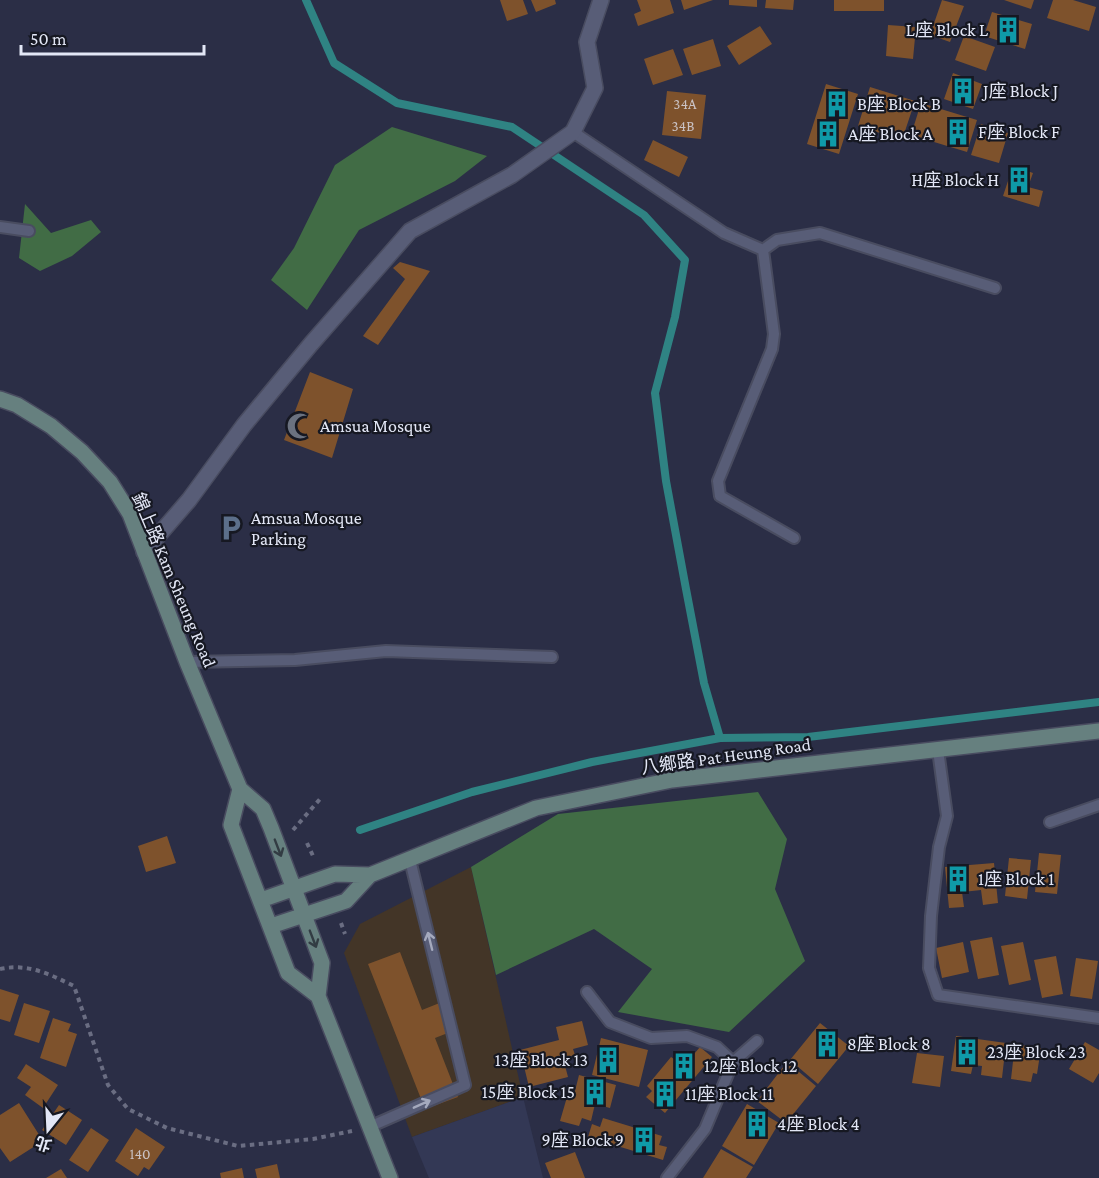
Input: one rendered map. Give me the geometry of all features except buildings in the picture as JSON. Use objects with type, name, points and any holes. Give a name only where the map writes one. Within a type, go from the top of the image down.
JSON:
[{"type":"main road","name":"錦上路 Kam Sheung Road","points":[[0,399],[17,405],[51,426],[103,474],[130,514],[187,662],[240,789],[263,809],[294,887],[322,963],[318,996],[390,1178]]},
{"type":"main road","name":"八鄉路 Pat Heung Road","points":[[261,900],[335,874],[370,875],[548,805],[672,780],[1099,731]]},
{"type":"main road","points":[[240,789],[231,825],[288,973],[318,996]]},
{"type":"main road","name":"八鄉路 Pat Heung Road","points":[[271,926],[346,901],[370,875]]},
{"type":"street","points":[[144,552],[189,500],[244,425],[386,255],[410,231],[512,175],[568,137],[595,88],[587,42],[602,0]]},
{"type":"lane","points":[[568,137],[724,233],[763,250]]},
{"type":"lane","points":[[0,228],[29,231]]},
{"type":"lane","points":[[763,250],[777,240],[820,233],[995,288]]},
{"type":"lane","points":[[763,250],[774,334],[772,349],[718,481],[717,490],[720,496],[794,538]]},
{"type":"lane","points":[[187,662],[296,660],[386,651],[552,657]]},
{"type":"lane","points":[[938,750],[947,816],[939,847],[931,916],[929,968],[938,995],[1099,1018]]},
{"type":"lane","points":[[1050,822],[1099,805]]},
{"type":"lane","points":[[369,1127],[465,1085],[410,860]]},
{"type":"lane","points":[[587,992],[610,1022],[651,1038],[687,1036],[717,1047],[733,1062]]},
{"type":"lane","points":[[667,1178],[705,1129],[733,1062],[757,1041]]},
{"type":"path","points":[[293,831],[320,799]]},
{"type":"path","points":[[307,843],[314,858]]},
{"type":"path","points":[[341,923],[345,934]]},
{"type":"path","points":[[0,969],[16,965],[40,970],[74,986],[108,1085],[128,1109],[167,1128],[238,1146],[313,1139],[369,1127]]},
{"type":"shaded area","points":[[471,867],[523,1097],[412,1137],[344,953],[360,924]]},
{"type":"shaded area","points":[[523,1097],[543,1178],[429,1178],[412,1137]]},
{"type":"green space","points":[[392,127],[487,156],[455,181],[359,230],[307,310],[271,280],[294,248],[335,165]]},
{"type":"green space","points":[[25,204],[51,233],[91,220],[101,232],[72,256],[40,271],[19,258]]},
{"type":"green space","points":[[758,792],[787,839],[775,889],[805,961],[729,1032],[618,1012],[652,969],[594,929],[496,975],[471,867],[558,814]]},
{"type":"waterway","points":[[306,0],[334,63],[397,103],[512,127],[644,215],[685,260],[675,317],[655,393],[666,481],[686,589],[704,683],[720,738]]},
{"type":"waterway","points":[[360,830],[472,792],[592,762],[720,738],[808,737],[1099,702]]},
{"type":"place","name":"L座 Block L","points":[[1008,30]]},
{"type":"place","name":"J座 Block J","points":[[963,91]]},
{"type":"place","name":"B座 Block B","points":[[837,104]]},
{"type":"place","name":"F座 Block F","points":[[958,132]]},
{"type":"place","name":"A座 Block A","points":[[828,134]]},
{"type":"place","name":"H座 Block H","points":[[1019,180]]},
{"type":"place","name":"Amsua Mosque","points":[[300,426]]},
{"type":"place","name":"Amsua Mosque Parking","points":[[231,528]]},
{"type":"place","name":"1座 Block 1","points":[[958,879]]},
{"type":"place","name":"8座 Block 8","points":[[827,1044]]},
{"type":"place","name":"23座 Block 23","points":[[967,1052]]},
{"type":"place","name":"13座 Block 13","points":[[608,1060]]},
{"type":"place","name":"12座 Block 12","points":[[684,1066]]},
{"type":"place","name":"15座 Block 15","points":[[595,1092]]},
{"type":"place","name":"11座 Block 11","points":[[665,1094]]},
{"type":"place","name":"4座 Block 4","points":[[757,1124]]},
{"type":"place","name":"9座 Block 9","points":[[644,1140]]}]
